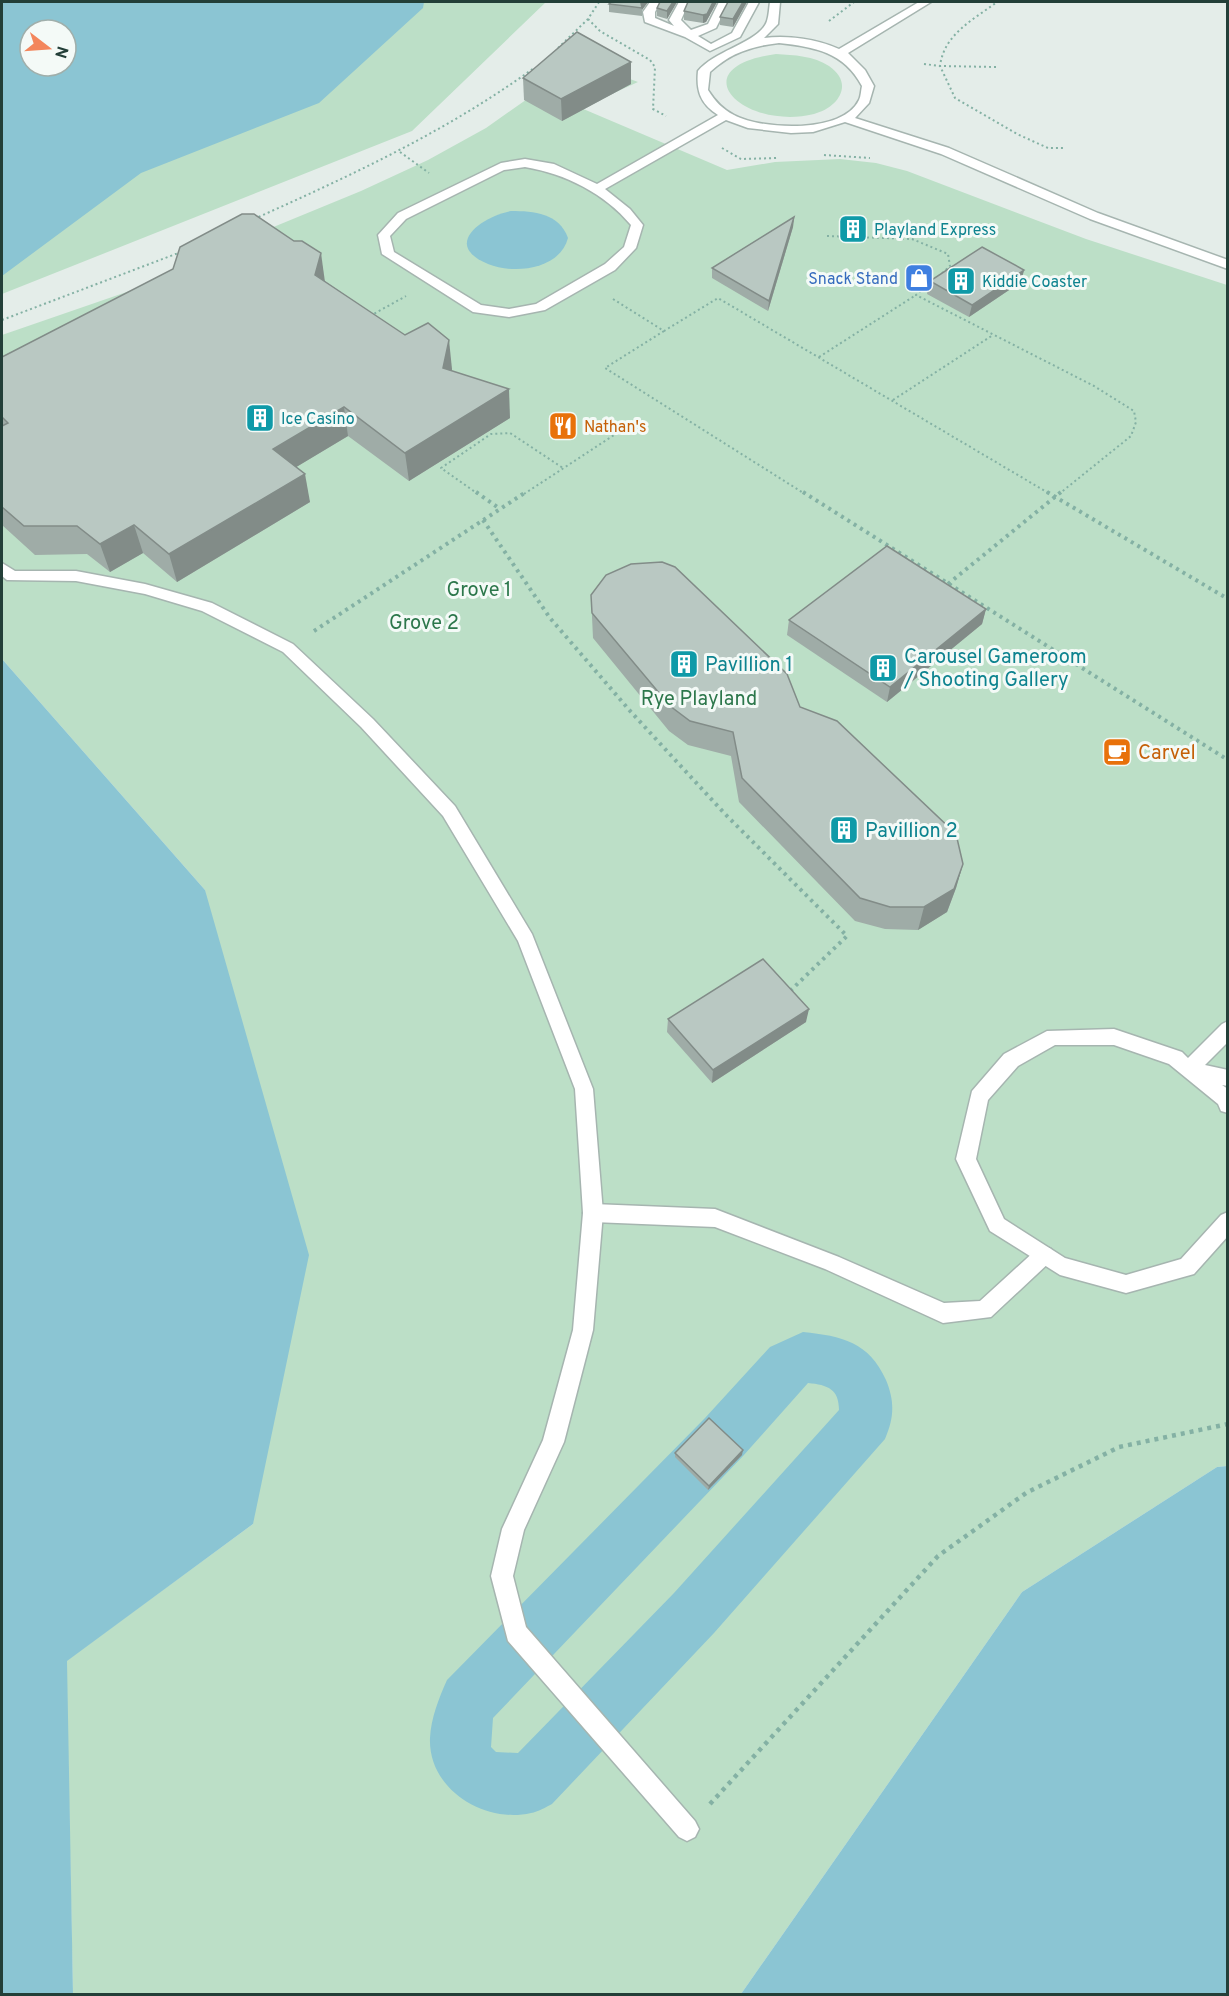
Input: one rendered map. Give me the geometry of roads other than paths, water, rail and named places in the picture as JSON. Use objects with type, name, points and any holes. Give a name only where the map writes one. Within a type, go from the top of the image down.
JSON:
[{"type":"street","points":[[655,2],[649,12],[649,20],[658,26],[689,35],[712,26],[724,2]]},
{"type":"street","points":[[684,2],[675,20],[689,35],[715,51],[779,40],[812,43],[840,53],[860,68],[868,86],[863,103],[844,118],[813,128],[777,130],[742,123],[715,108],[702,90],[704,71],[715,51],[736,35],[754,2]]},
{"type":"street","points":[[753,43],[772,24],[775,2]]},
{"type":"street","points":[[840,53],[926,2]]},
{"type":"street","points":[[597,189],[727,115]]},
{"type":"street","points":[[844,118],[945,152],[1094,216],[1227,265]]},
{"type":"street","points":[[525,163],[554,168],[597,189],[626,212],[637,225],[630,248],[610,267],[540,307],[509,313],[478,309],[387,254],[384,235],[402,216],[501,166],[525,163]]},
{"type":"street","points":[[2,568],[12,576],[76,576],[145,589],[207,607],[288,648],[367,723],[448,811],[526,939],[584,1089],[593,1213],[583,1330],[553,1442],[513,1529],[502,1576],[516,1633],[687,1829]]},
{"type":"street","points":[[1189,1069],[1227,1029]]},
{"type":"street","points":[[1227,1105],[1227,1100],[1175,1058],[1114,1037],[1053,1037],[1011,1060],[979,1097],[966,1159],[998,1225],[1060,1266],[1126,1284],[1187,1267],[1227,1221]]},
{"type":"street","points":[[1189,1069],[1227,1078]]},
{"type":"street","points":[[593,1213],[716,1218],[832,1263],[943,1313],[984,1310],[1044,1255]]},
{"type":"water","points":[[2,2],[424,2],[423,8],[319,103],[141,173],[2,276]]},
{"type":"water","points":[[511,211],[545,215],[559,223],[568,238],[556,257],[535,267],[511,269],[488,264],[475,257],[468,249],[467,240],[471,233],[488,219]]},
{"type":"water","points":[[2,659],[205,890],[309,1255],[253,1524],[67,1661],[73,1994],[2,1994]]},
{"type":"water","points":[[1227,1466],[1227,1994],[741,1994],[1022,1592],[1217,1467]]},
{"type":"waterway","points":[[803,1357],[832,1361],[852,1372],[859,1380],[863,1390],[866,1420],[694,1613],[531,1783],[509,1784],[491,1781],[478,1775],[468,1766],[462,1754],[460,1739],[462,1721],[468,1701],[724,1437],[789,1365],[803,1357]]},
{"type":"place","name":"Playland Express","points":[[853,229]]},
{"type":"place","name":"Snack Stand","points":[[919,278]]},
{"type":"place","name":"Kiddie Coaster","points":[[961,281]]},
{"type":"place","name":"Ice Casino","points":[[260,418]]},
{"type":"place","name":"Nathan's","points":[[563,426]]},
{"type":"place","name":"Pavillion 1","points":[[684,664]]},
{"type":"place","name":"Carousel Gameroom / Shooting Gallery","points":[[883,668]]},
{"type":"place","name":"Carvel","points":[[1117,752]]},
{"type":"place","name":"Pavillion 2","points":[[844,830]]},
{"type":"park label","name":"Grove 1","points":[[479,589]]},
{"type":"park label","name":"Grove 2","points":[[424,622]]},
{"type":"park label","name":"Rye Playland","points":[[699,698]]}]
